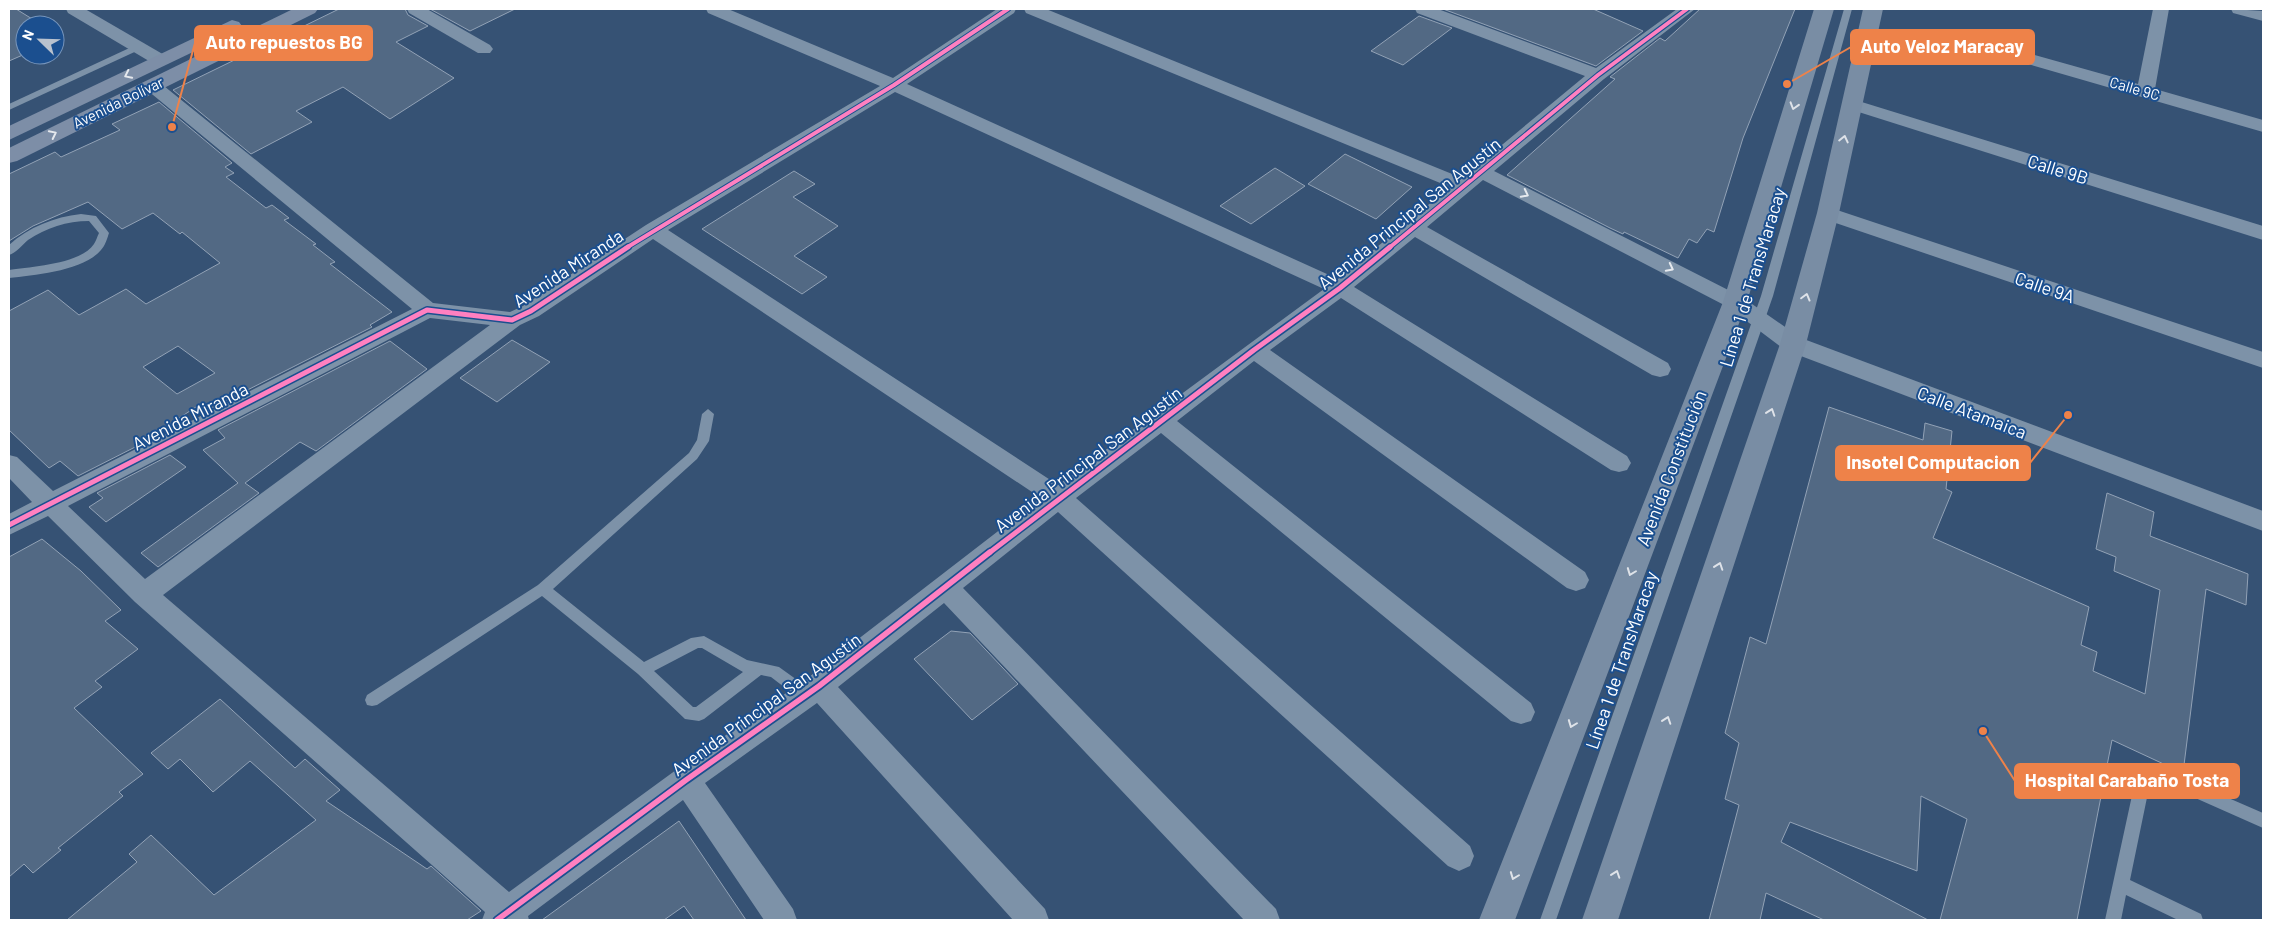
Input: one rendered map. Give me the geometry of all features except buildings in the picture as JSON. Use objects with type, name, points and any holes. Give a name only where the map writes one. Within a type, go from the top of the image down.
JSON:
[{"type":"main road","name":"Avenida Bolívar","points":[[9,134],[267,9]]},
{"type":"main road","name":"Avenida Bolívar","points":[[9,156],[308,9]]},
{"type":"street","points":[[74,9],[160,60]]},
{"type":"street","points":[[415,9],[484,49]]},
{"type":"street","points":[[714,9],[894,85],[1340,288],[1619,463]]},
{"type":"street","name":"Avenida Miranda","points":[[9,525],[50,502],[428,310],[512,320],[531,311],[653,230],[894,85],[1008,9]]},
{"type":"street","name":"Calle Atamaica","points":[[1032,9],[1473,179],[1735,302],[1794,344],[2263,521]]},
{"type":"street","points":[[1423,9],[1598,75]]},
{"type":"street","name":"Avenida Principal San Agustín","points":[[506,917],[686,780],[812,690],[1059,498],[1254,350],[1340,288],[1598,75],[1687,9]]},
{"type":"street","name":"Avenida Constitución","points":[[1497,920],[1735,302],[1824,9]]},
{"type":"street","points":[[1600,920],[1794,344],[1828,213],[1874,9]]},
{"type":"street","points":[[2146,91],[2161,9]]},
{"type":"street","points":[[2239,9],[2263,16]]},
{"type":"street","name":"Calle 9C","points":[[2006,52],[2263,126]]},
{"type":"street","points":[[153,86],[428,310]]},
{"type":"street","name":"Calle 9B","points":[[1852,104],[2263,233]]},
{"type":"street","name":"Calle 9A","points":[[1828,213],[2263,360]]},
{"type":"street","points":[[1414,228],[1660,369]]},
{"type":"street","points":[[653,230],[1059,498],[1459,856]]},
{"type":"street","points":[[144,594],[512,320]]},
{"type":"street","points":[[1254,350],[1576,580]]},
{"type":"street","points":[[1162,421],[1521,712]]},
{"type":"street","points":[[9,464],[144,594],[506,917]]},
{"type":"street","points":[[944,586],[1265,920]]},
{"type":"street","points":[[812,690],[1034,920]]},
{"type":"street","points":[[686,780],[782,920]]},
{"type":"lane","name":"Línea 1 de TransMaracay","points":[[1548,920],[1759,319],[1848,9]]},
{"type":"lane","points":[[9,108],[138,47]]},
{"type":"lane","points":[[9,251],[18,242],[53,223],[77,216],[92,218],[104,233],[97,248],[80,258],[56,267],[9,274]]},
{"type":"lane","points":[[372,700],[543,589],[693,456],[703,441],[708,414]]},
{"type":"lane","points":[[543,589],[643,670],[694,716],[759,668]]},
{"type":"lane","points":[[643,670],[696,642],[704,642],[744,666],[774,671],[812,690]]},
{"type":"lane","points":[[2113,920],[2144,777],[2157,774],[2263,821]]},
{"type":"lane","points":[[2121,884],[2196,920]]},
{"type":"cycle path","points":[[9,525],[427,310],[512,320],[531,311],[653,230],[894,85],[1008,9]]},
{"type":"cycle path","points":[[497,920],[686,780],[819,686],[1059,498],[1254,350],[1340,288],[1598,75],[1687,9]]},
{"type":"place","name":"Auto Veloz Maracay","points":[[1787,84]]},
{"type":"place","name":"Auto repuestos BG","points":[[172,127]]},
{"type":"place","name":"Insotel Computacion","points":[[2068,415]]},
{"type":"place","name":"Hospital Carabaño Tosta","points":[[1983,731]]}]
